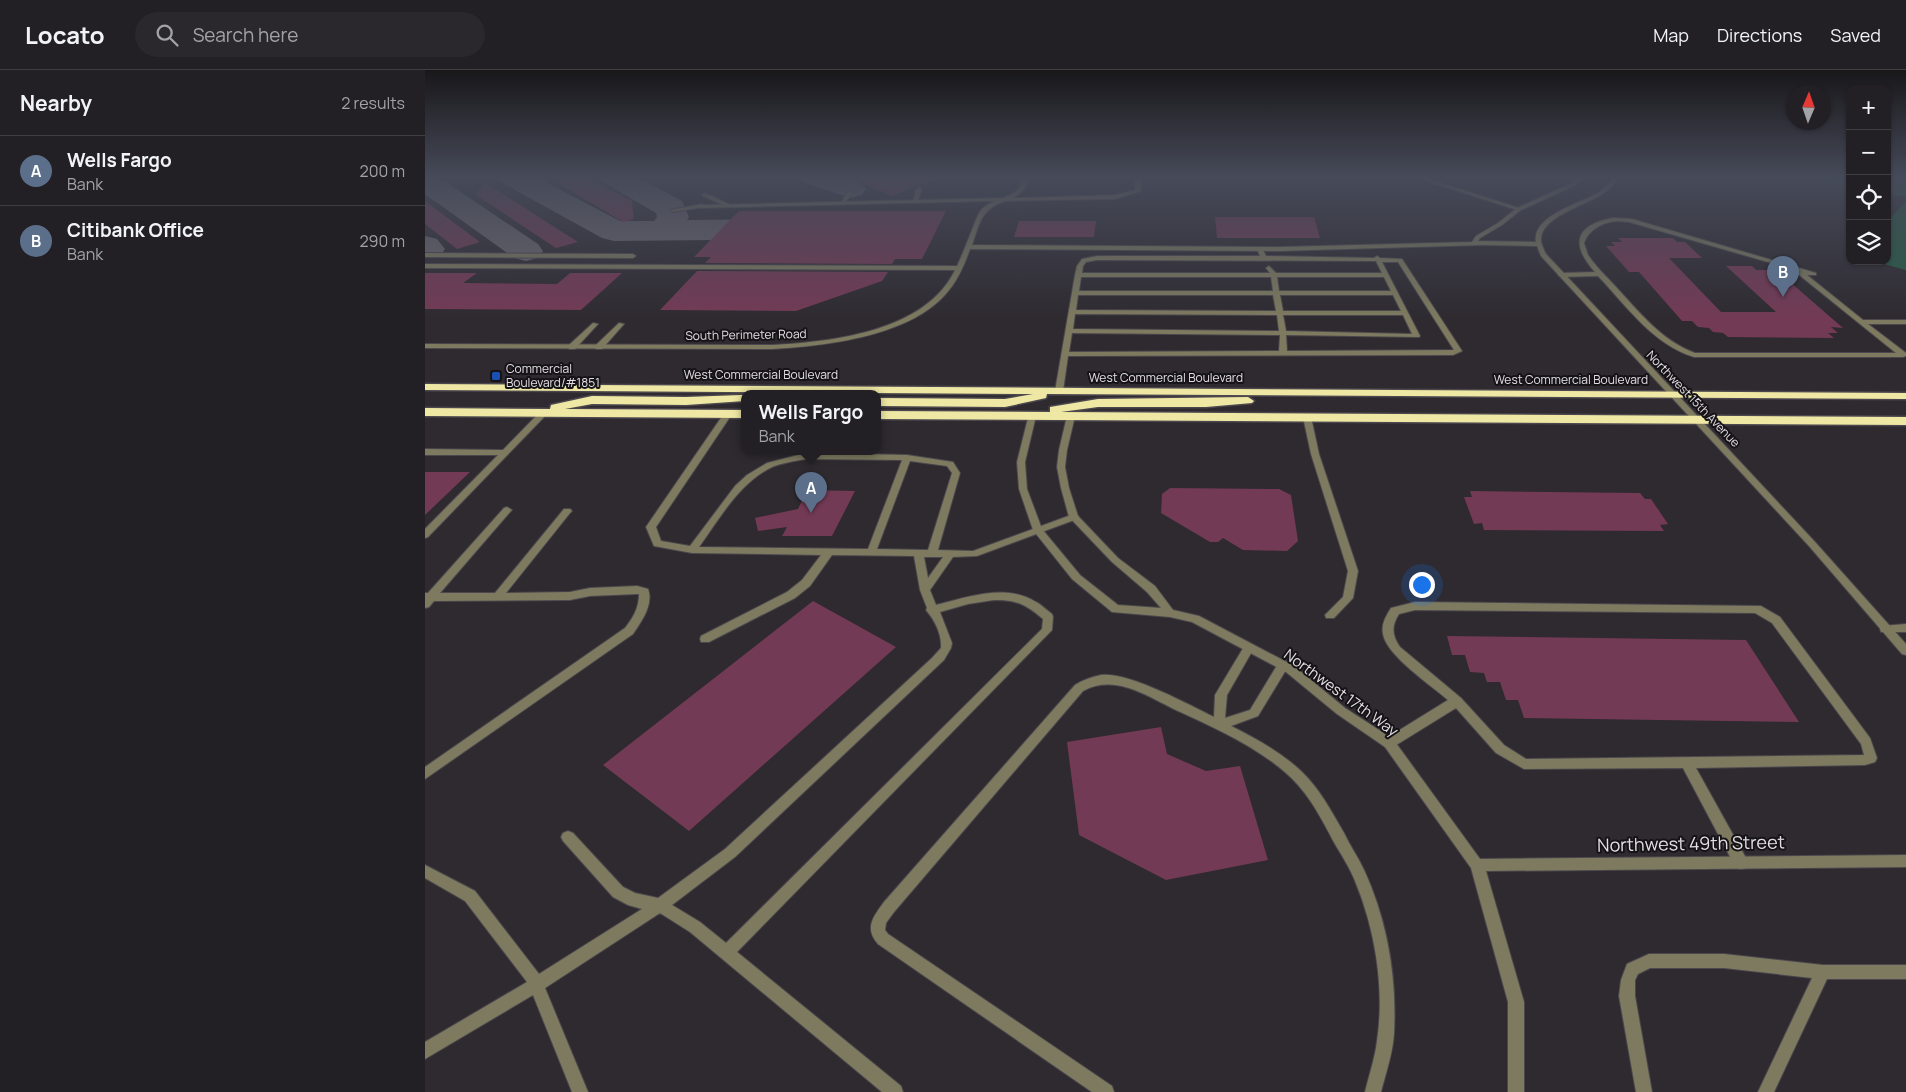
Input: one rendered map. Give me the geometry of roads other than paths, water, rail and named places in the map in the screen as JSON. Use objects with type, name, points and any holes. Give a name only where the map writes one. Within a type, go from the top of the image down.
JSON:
[{"type":"highway","name":"West Commercial Boulevard","points":[[425,387],[1906,396]]},
{"type":"highway","points":[[806,390],[815,389]]},
{"type":"highway","points":[[881,402],[1005,403],[1026,400],[1059,391]]},
{"type":"highway","points":[[1033,416],[1089,404],[1217,403],[1309,392]]},
{"type":"highway","points":[[543,413],[568,404],[592,400],[692,401],[741,397]]},
{"type":"highway","points":[[425,412],[741,413]]},
{"type":"highway","points":[[881,415],[1906,421]]},
{"type":"street","name":"South Perimeter Road","points":[[425,346],[785,347],[846,338],[888,326],[921,310],[947,290],[977,224]]},
{"type":"street","points":[[1474,243],[1478,237],[1500,224]]},
{"type":"street","points":[[967,247],[1260,249],[1474,243],[1538,244],[1538,234],[1547,224]]},
{"type":"street","points":[[1600,224],[1585,231],[1581,238],[1582,251],[1600,274],[1669,345],[1685,353],[1694,355],[1904,354]]},
{"type":"street","points":[[1644,224],[1814,274],[1801,273],[1904,354]]},
{"type":"street","name":"Northwest 15th Avenue","points":[[1538,244],[1543,255],[1561,276],[1812,544],[1906,651]]},
{"type":"street","points":[[1260,249],[1273,273],[1283,333],[1283,354]]},
{"type":"street","points":[[425,255],[633,256]]},
{"type":"street","points":[[1059,391],[1079,274],[1082,262],[1090,258],[1395,259],[1403,262],[1458,351],[1453,353],[1066,354]]},
{"type":"street","points":[[1070,331],[1417,336],[1377,258]]},
{"type":"street","points":[[425,266],[958,268]]},
{"type":"street","points":[[1079,274],[1273,273],[1385,275]]},
{"type":"street","points":[[1561,276],[1600,274]]},
{"type":"street","points":[[1076,293],[1276,291],[1395,293]]},
{"type":"street","points":[[1073,312],[1279,311],[1405,313]]},
{"type":"street","points":[[1862,322],[1906,322]]},
{"type":"street","points":[[572,346],[595,324]]},
{"type":"street","points":[[599,347],[621,324]]},
{"type":"street","points":[[425,535],[543,413]]},
{"type":"street","points":[[728,414],[651,527],[657,544],[692,550],[974,554],[1074,517]]},
{"type":"street","name":"Northwest 17th Way","points":[[1033,416],[1023,452],[1021,470],[1026,499],[1038,530],[1076,577],[1116,609],[1170,613],[1195,619],[1283,666],[1341,711],[1389,742],[1477,865],[1516,1002],[1515,1092]]},
{"type":"street","points":[[1071,416],[1061,468],[1074,517],[1115,560],[1151,589],[1170,613]]},
{"type":"street","points":[[1307,417],[1315,454],[1353,571],[1348,598],[1330,615]]},
{"type":"street","points":[[425,452],[505,452]]},
{"type":"street","points":[[692,550],[738,488],[750,477],[770,465],[806,456],[907,458],[950,464],[956,473],[932,553]]},
{"type":"street","points":[[871,552],[907,458]]},
{"type":"street","points":[[427,599],[507,510]]},
{"type":"street","points":[[498,596],[567,511]]},
{"type":"street","points":[[705,639],[791,595],[806,583],[829,552]]},
{"type":"street","points":[[425,1051],[536,985],[660,905],[730,854],[936,661],[946,648],[946,635],[931,610],[918,553]]},
{"type":"street","points":[[925,590],[950,554]]},
{"type":"street","points":[[425,774],[629,631],[643,608],[645,597],[644,592],[637,590],[590,592],[570,596],[498,596],[427,599]]},
{"type":"street","points":[[726,953],[1047,630],[1049,624],[1048,617],[1030,603],[1016,598],[986,596],[931,610]]},
{"type":"street","points":[[1415,606],[1757,609],[1775,620],[1865,742],[1871,758],[1865,760],[1524,764],[1500,749],[1457,701],[1396,650],[1389,641],[1387,624],[1395,611],[1415,606]]},
{"type":"street","points":[[1885,628],[1906,628]]},
{"type":"street","points":[[1219,724],[1221,694],[1249,648]]},
{"type":"street","points":[[1219,724],[1254,713],[1283,666]]},
{"type":"street","points":[[1106,1092],[883,939],[877,932],[880,920],[1079,688],[1087,682],[1100,679],[1129,683],[1219,724],[1254,744],[1290,769],[1315,797],[1330,820],[1362,882],[1375,924],[1385,971],[1386,1036],[1373,1092]]},
{"type":"street","points":[[1389,742],[1457,701]]},
{"type":"street","points":[[1687,763],[1741,863]]},
{"type":"street","points":[[568,837],[618,892],[633,900],[660,905],[695,928],[895,1092]]},
{"type":"street","name":"Northwest 49th Street","points":[[1477,865],[1906,861]]},
{"type":"street","points":[[425,871],[470,896],[533,978],[580,1092]]},
{"type":"street","points":[[1644,1092],[1627,996],[1628,980],[1632,969],[1649,962],[1724,961],[1823,972],[1906,972]]},
{"type":"street","points":[[1765,1092],[1823,972]]},
{"type":"place","name":"Citibank Office","points":[[1783,297]]},
{"type":"place","name":"Commercial Boulevard/#1851","points":[[496,376]]},
{"type":"place","name":"Wells Fargo","points":[[811,513]]}]
